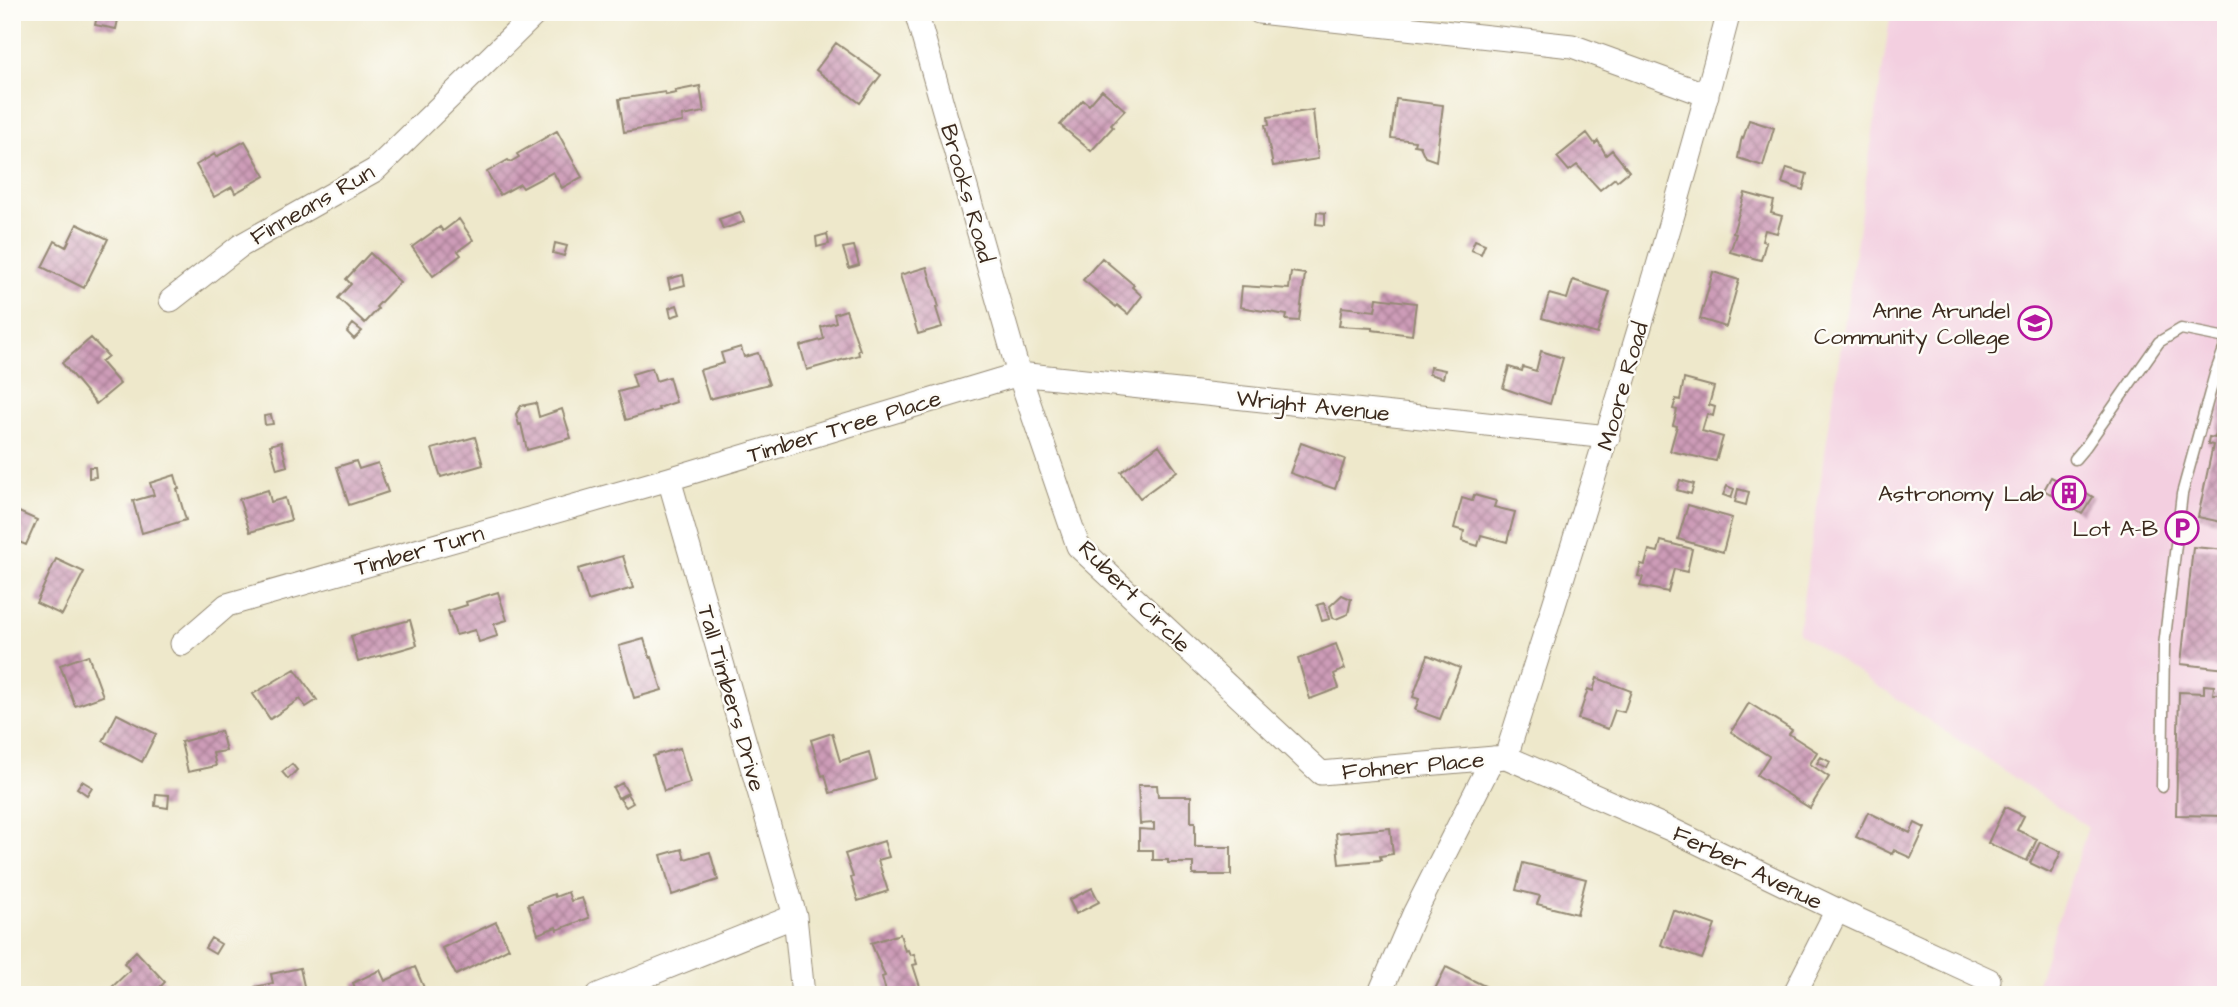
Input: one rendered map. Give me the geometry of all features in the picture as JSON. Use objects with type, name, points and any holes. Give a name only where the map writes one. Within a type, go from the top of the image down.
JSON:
[{"type":"street","name":"Finneans Run","points":[[171,300],[240,246],[375,170],[537,12]]},
{"type":"street","name":"Brooks Road","points":[[916,12],[1019,374]]},
{"type":"street","points":[[1259,12],[1572,46],[1707,95]]},
{"type":"street","name":"Moore Road","points":[[1379,995],[1415,914],[1500,757],[1608,437],[1729,12]]},
{"type":"street","name":"Wright Avenue","points":[[1019,374],[1608,437]]},
{"type":"street","name":"Timber Tree Place","points":[[669,479],[1019,374]]},
{"type":"street","name":"Rubert Circle","points":[[1019,374],[1079,546],[1321,773]]},
{"type":"street","name":"Timber Turn","points":[[182,644],[227,605],[669,479]]},
{"type":"street","name":"Tall Timbers Drive","points":[[669,479],[795,916],[803,995]]},
{"type":"street","name":"Fohner Place","points":[[1321,773],[1500,757]]},
{"type":"street","name":"Ferber Avenue","points":[[1500,757],[1670,829],[1989,980]]},
{"type":"street","points":[[1794,995],[1837,910]]},
{"type":"street","points":[[598,995],[795,916]]},
{"type":"lane","points":[[2075,459],[2159,342],[2181,329],[2226,338]]},
{"type":"lane","points":[[2162,787],[2164,646],[2182,494],[2214,374],[2226,344]]},
{"type":"shaded area","name":"Anne Arundel Community College","points":[[1891,12],[2226,12],[2226,995],[2033,995],[2088,827],[1798,633]]},
{"type":"building","points":[[98,12],[126,12],[125,17],[119,15],[116,29],[95,25]]},
{"type":"building","points":[[1634,12],[1656,12],[1654,19]]},
{"type":"building","points":[[836,43],[881,75],[860,103],[816,70]]},
{"type":"building","points":[[700,86],[704,112],[682,116],[683,122],[624,132],[619,99],[665,92],[666,95]]},
{"type":"building","points":[[1102,90],[1125,110],[1091,151],[1060,125],[1083,100],[1089,105]]},
{"type":"building","points":[[1396,99],[1443,105],[1436,161],[1425,157],[1420,146],[1414,145],[1415,141],[1391,138]]},
{"type":"building","points":[[1313,110],[1318,159],[1273,166],[1265,125],[1269,125],[1268,117]]},
{"type":"building","points":[[1749,120],[1774,128],[1763,166],[1738,158]]},
{"type":"building","points":[[557,131],[582,177],[562,188],[553,172],[523,188],[520,184],[500,195],[487,172],[519,157],[517,154]]},
{"type":"building","points":[[1587,133],[1595,144],[1598,141],[1606,155],[1612,150],[1629,171],[1600,190],[1577,165],[1569,171],[1557,157]]},
{"type":"building","points":[[245,141],[265,176],[235,193],[232,187],[214,197],[196,165]]},
{"type":"building","points":[[1787,168],[1807,174],[1803,190],[1782,183]]},
{"type":"building","points":[[1745,193],[1774,201],[1771,213],[1782,216],[1777,233],[1765,230],[1762,241],[1766,242],[1761,260],[1730,252]]},
{"type":"building","points":[[740,212],[744,222],[723,229],[719,219]]},
{"type":"building","points":[[1317,212],[1325,213],[1325,225],[1316,224]]},
{"type":"building","points":[[459,219],[473,240],[458,251],[461,255],[433,276],[412,247],[440,227],[443,231]]},
{"type":"building","points":[[77,224],[108,239],[84,288],[42,267],[55,241],[66,247]]},
{"type":"building","points":[[827,234],[829,244],[817,247],[816,237]]},
{"type":"building","points":[[1475,240],[1485,244],[1481,254],[1471,250]]},
{"type":"building","points":[[555,243],[567,246],[564,256],[553,253]]},
{"type":"building","points":[[854,246],[859,265],[849,268],[843,248]]},
{"type":"building","points":[[370,253],[400,282],[365,323],[338,298],[351,284],[346,279]]},
{"type":"building","points":[[1102,258],[1134,285],[1132,287],[1142,296],[1128,314],[1083,280]]},
{"type":"building","points":[[927,267],[942,327],[918,334],[900,275]]},
{"type":"building","points":[[1291,272],[1305,274],[1299,321],[1286,320],[1287,315],[1240,307],[1242,286],[1289,289]]},
{"type":"building","points":[[1713,272],[1739,280],[1726,327],[1700,319]]},
{"type":"building","points":[[683,275],[685,285],[670,289],[668,279]]},
{"type":"building","points":[[1573,280],[1610,292],[1597,334],[1542,318],[1549,294],[1567,299]]},
{"type":"building","points":[[1377,298],[1416,303],[1412,335],[1339,326],[1342,307],[1375,311]]},
{"type":"building","points":[[677,305],[680,314],[671,317],[669,308]]},
{"type":"building","points":[[846,310],[860,350],[859,355],[807,370],[800,346],[824,339],[821,327],[836,322],[834,314]]},
{"type":"building","points":[[353,324],[362,331],[354,339],[347,332]]},
{"type":"building","points":[[91,338],[108,356],[101,362],[120,384],[96,404],[62,363]]},
{"type":"building","points":[[741,347],[744,357],[758,353],[769,384],[709,399],[700,370],[724,363],[721,353]]},
{"type":"building","points":[[1541,351],[1563,358],[1550,404],[1503,388],[1509,367],[1536,371]]},
{"type":"building","points":[[1430,367],[1445,370],[1443,378],[1429,374]]},
{"type":"building","points":[[652,368],[656,381],[669,377],[676,402],[626,420],[618,392],[636,387],[632,374]]},
{"type":"building","points":[[1684,379],[1714,387],[1709,405],[1715,407],[1713,416],[1707,414],[1702,431],[1723,437],[1716,461],[1670,451],[1677,426],[1673,425],[1677,410],[1673,409],[1676,399],[1680,400]]},
{"type":"building","points":[[2223,397],[2226,397],[2226,523],[2198,517],[2213,445],[2208,444],[2209,437],[2215,438]]},
{"type":"building","points":[[536,403],[539,417],[562,409],[571,438],[527,450],[516,414],[521,406]]},
{"type":"building","points":[[271,415],[273,424],[265,425],[264,416]]},
{"type":"building","points":[[475,437],[483,465],[441,477],[432,449]]},
{"type":"building","points":[[281,442],[287,466],[277,469],[270,445]]},
{"type":"building","points":[[1301,443],[1345,459],[1335,489],[1290,473]]},
{"type":"building","points":[[1159,445],[1177,471],[1140,498],[1121,472]]},
{"type":"building","points":[[356,461],[359,469],[378,463],[388,492],[349,505],[337,467]]},
{"type":"building","points":[[89,467],[95,467],[96,477],[89,478]]},
{"type":"building","points":[[175,475],[186,520],[142,533],[133,501],[154,495],[150,483]]},
{"type":"building","name":"Astronomy Lab","points":[[2051,477],[2070,487],[2072,484],[2093,497],[2082,514],[2044,490]]},
{"type":"building","points":[[1680,480],[1694,484],[1691,494],[1677,490]]},
{"type":"building","points":[[1727,486],[1734,489],[1731,498],[1723,495]]},
{"type":"building","points":[[1738,489],[1749,492],[1746,505],[1735,502]]},
{"type":"building","points":[[268,490],[271,502],[285,498],[291,520],[250,532],[239,499]]},
{"type":"building","points":[[1474,495],[1496,501],[1494,507],[1515,512],[1507,542],[1481,535],[1478,546],[1462,541],[1464,531],[1454,528],[1462,498],[1472,501]]},
{"type":"building","points":[[1688,505],[1732,518],[1723,552],[1678,539]]},
{"type":"building","points":[[12,509],[37,520],[26,545],[12,539]]},
{"type":"building","points":[[1661,541],[1692,549],[1687,572],[1674,569],[1668,592],[1640,586],[1643,577],[1638,576],[1641,564],[1645,565],[1649,550],[1658,552]]},
{"type":"building","points":[[2193,547],[2226,550],[2226,669],[2181,664]]},
{"type":"building","points":[[623,556],[633,588],[588,601],[578,569]]},
{"type":"building","points":[[56,559],[84,572],[62,615],[36,603]]},
{"type":"building","points":[[498,592],[507,620],[494,624],[497,636],[479,642],[475,630],[456,635],[448,611]]},
{"type":"building","points":[[1342,595],[1351,599],[1348,614],[1336,619],[1333,618],[1330,606]]},
{"type":"building","points":[[1324,603],[1329,619],[1322,621],[1317,605]]},
{"type":"building","points":[[410,620],[417,645],[358,662],[351,636]]},
{"type":"building","points":[[644,639],[662,690],[634,698],[619,646]]},
{"type":"building","points":[[1336,644],[1345,669],[1334,674],[1339,688],[1310,699],[1298,659]]},
{"type":"building","points":[[88,655],[103,696],[75,706],[60,665]]},
{"type":"building","points":[[1428,655],[1460,668],[1440,719],[1415,710],[1419,699],[1413,697]]},
{"type":"building","points":[[295,669],[317,700],[306,707],[300,699],[270,719],[253,694]]},
{"type":"building","points":[[1597,678],[1631,691],[1624,712],[1615,710],[1608,729],[1578,719],[1588,689],[1593,691]]},
{"type":"building","points":[[2204,685],[2214,686],[2213,694],[2226,694],[2226,816],[2176,815],[2179,692],[2204,693]]},
{"type":"building","points":[[1749,703],[1792,730],[1789,734],[1817,752],[1810,764],[1829,777],[1810,808],[1757,775],[1769,756],[1731,732]]},
{"type":"building","points":[[117,714],[156,734],[142,762],[103,741]]},
{"type":"building","points":[[221,731],[226,751],[213,753],[216,766],[188,772],[181,742]]},
{"type":"building","points":[[832,733],[840,761],[869,752],[876,780],[830,793],[811,740]]},
{"type":"building","points":[[680,748],[690,783],[664,791],[653,756]]},
{"type":"building","points":[[1821,757],[1830,762],[1827,768],[1817,763]]},
{"type":"building","points":[[292,764],[297,770],[288,779],[282,772]]},
{"type":"building","points":[[82,781],[92,787],[87,795],[77,788]]},
{"type":"building","points":[[622,783],[628,793],[618,798],[613,788]]},
{"type":"building","points":[[1138,785],[1157,785],[1158,796],[1191,796],[1195,847],[1231,847],[1231,875],[1193,875],[1193,863],[1153,860],[1153,850],[1139,850],[1139,829],[1154,830],[1154,823],[1140,824]]},
{"type":"building","points":[[156,794],[169,795],[168,808],[155,806]]},
{"type":"building","points":[[627,794],[633,803],[626,807],[620,799]]},
{"type":"building","points":[[2005,807],[2024,816],[2017,830],[2037,839],[2027,861],[1988,843]]},
{"type":"building","points":[[1868,812],[1910,833],[1915,823],[1925,828],[1911,858],[1894,850],[1892,854],[1856,837]]},
{"type":"building","points":[[1390,828],[1393,854],[1380,856],[1381,860],[1339,864],[1336,833]]},
{"type":"building","points":[[884,841],[889,857],[878,860],[888,891],[858,901],[845,854]]},
{"type":"building","points":[[2040,842],[2061,852],[2051,873],[2030,863]]},
{"type":"building","points":[[682,849],[685,859],[710,852],[718,880],[672,895],[661,855]]},
{"type":"building","points":[[1523,863],[1586,879],[1577,914],[1537,904],[1540,896],[1516,890]]},
{"type":"building","points":[[1092,888],[1099,902],[1076,914],[1069,900]]},
{"type":"building","points":[[568,892],[571,901],[582,898],[589,918],[538,934],[528,904],[554,894],[555,897]]},
{"type":"building","points":[[1673,910],[1715,925],[1702,959],[1661,945]]},
{"type":"building","points":[[496,922],[509,948],[456,975],[442,948]]},
{"type":"building","points":[[900,934],[905,951],[908,950],[910,955],[914,954],[917,964],[913,965],[922,993],[917,995],[887,995],[882,977],[885,976],[871,943]]},
{"type":"building","points":[[211,938],[221,944],[215,954],[205,948]]},
{"type":"building","points":[[136,951],[165,982],[153,994],[117,995],[111,988],[130,970],[124,963]]},
{"type":"building","points":[[415,967],[425,990],[414,995],[358,995],[353,983],[380,970],[385,981]]},
{"type":"building","points":[[1446,967],[1503,995],[1432,995]]},
{"type":"building","points":[[300,968],[306,995],[256,995],[255,987],[273,983],[271,974]]},
{"type":"place","name":"Anne Arundel Community College","points":[[2035,323]]},
{"type":"place","name":"Astronomy Lab","points":[[2069,493]]},
{"type":"place","name":"Lot A-B","points":[[2182,528]]}]
